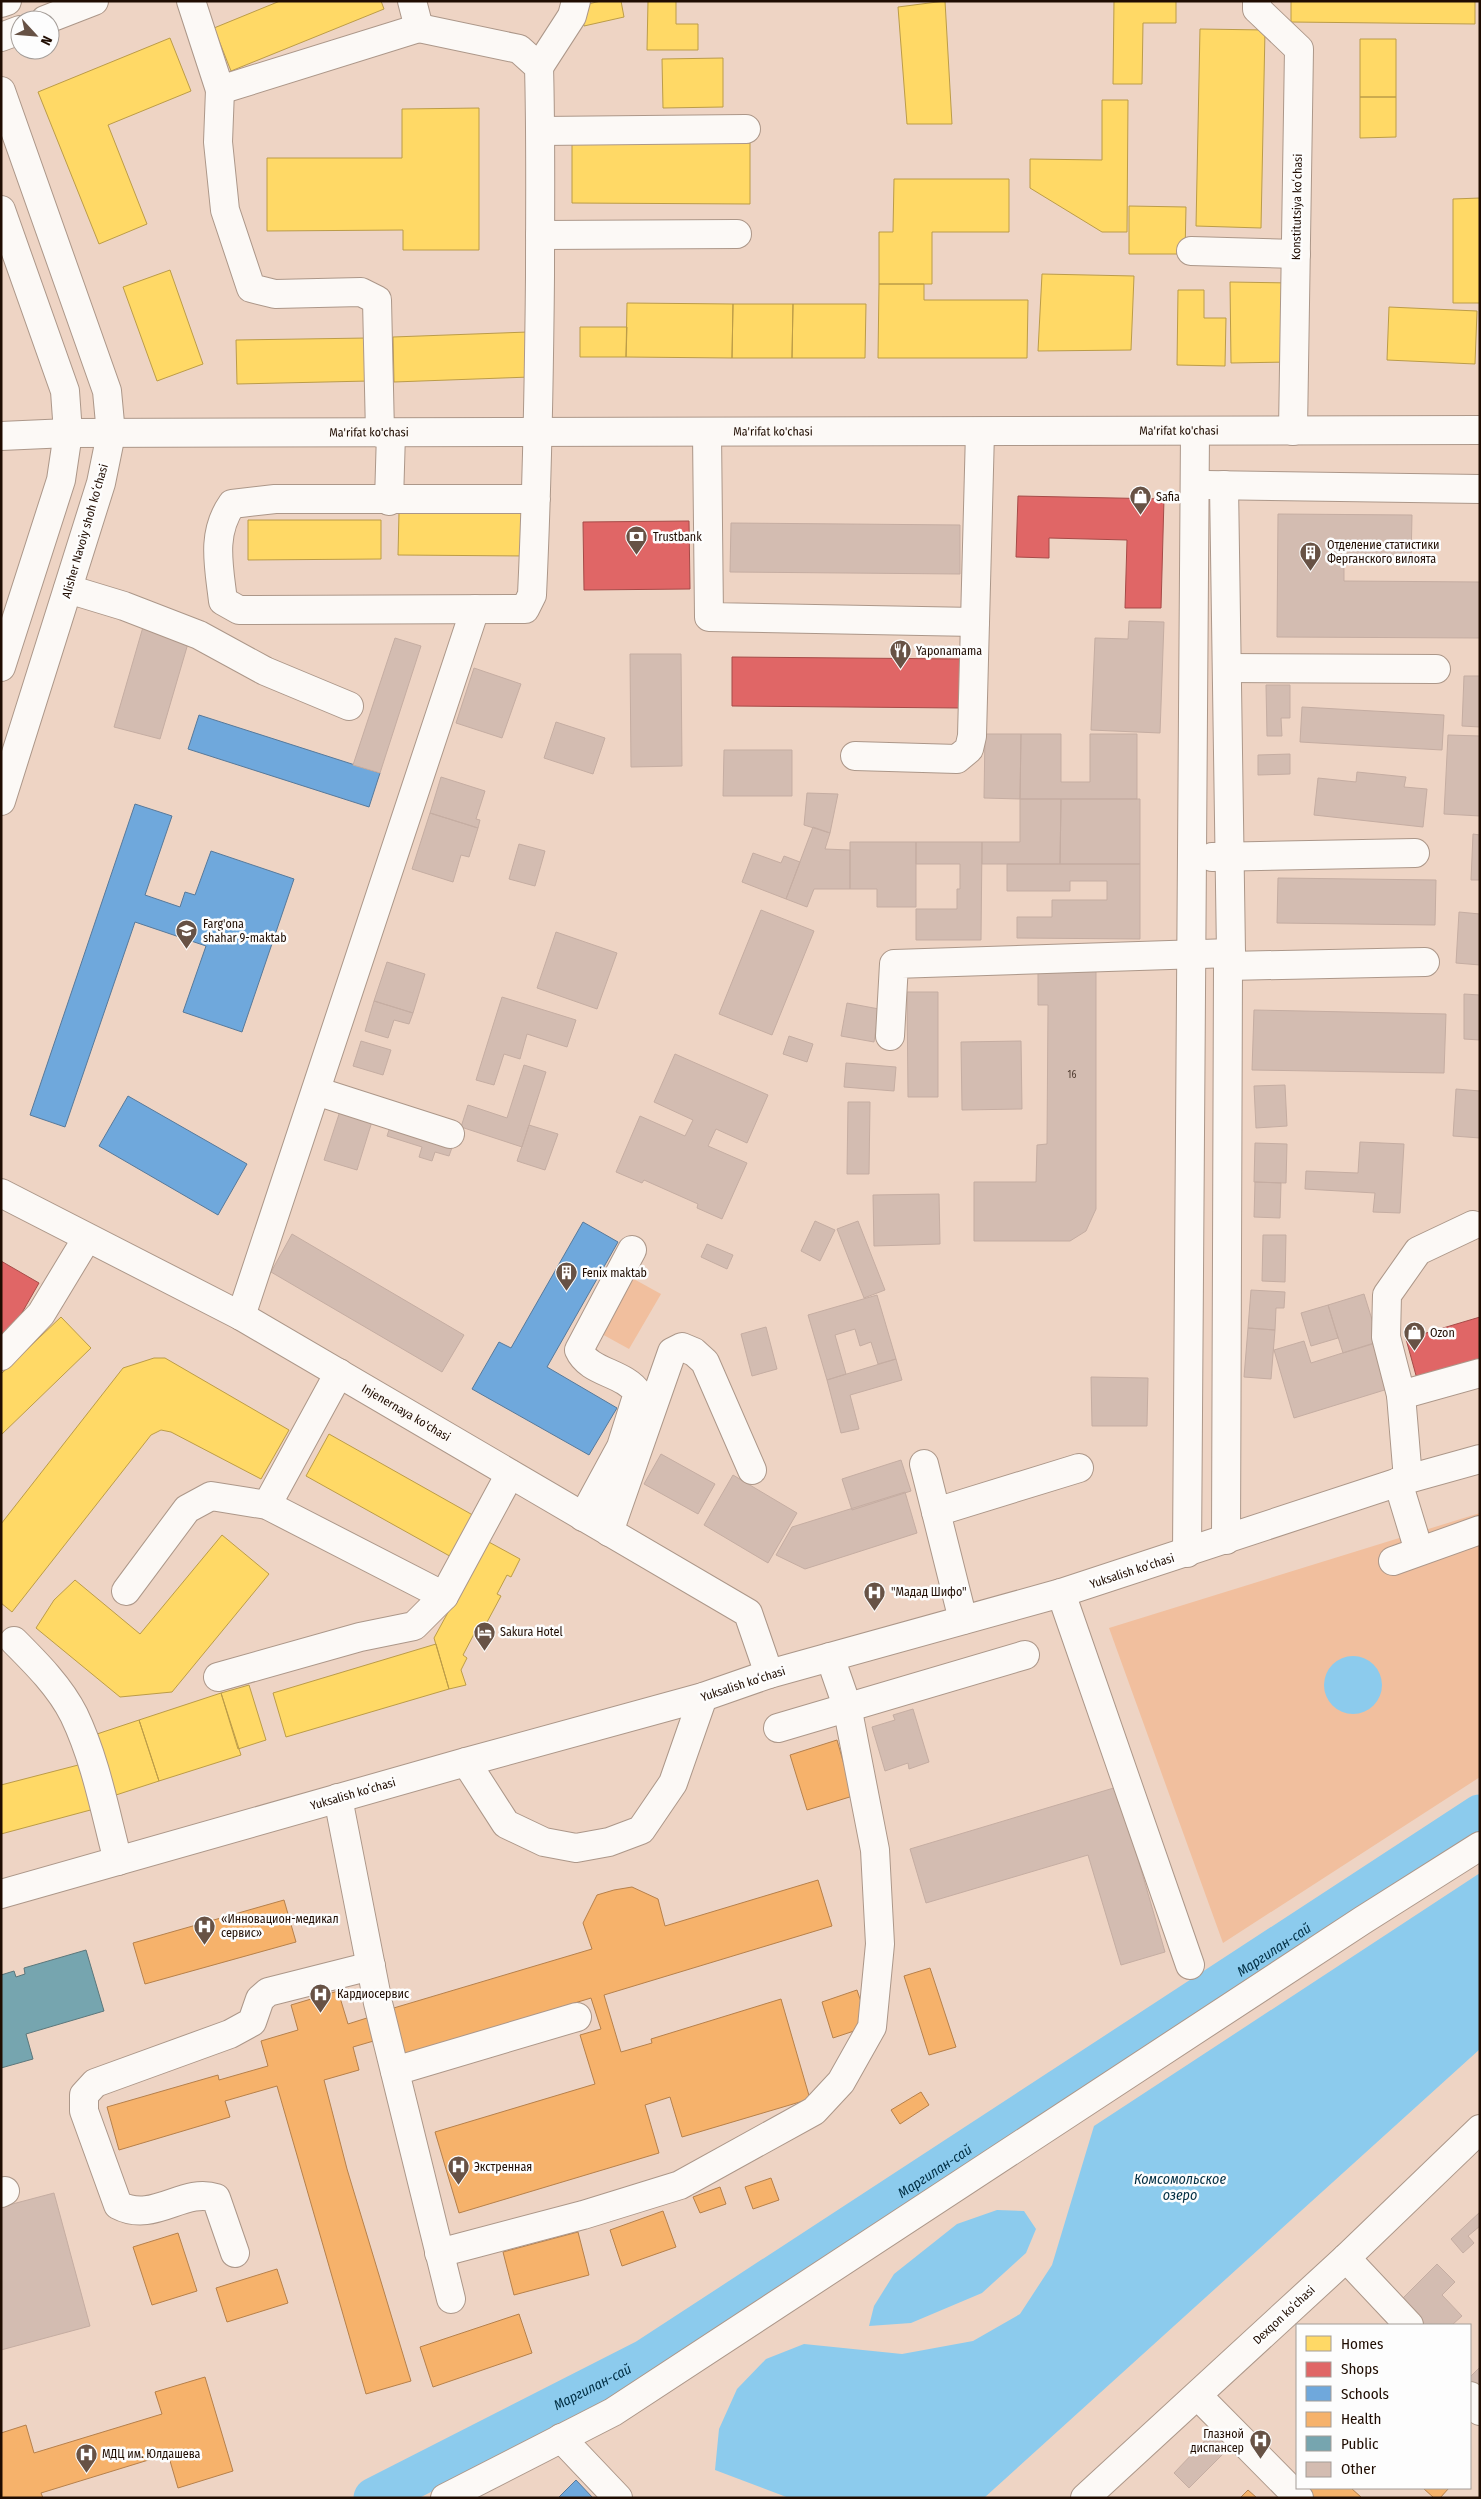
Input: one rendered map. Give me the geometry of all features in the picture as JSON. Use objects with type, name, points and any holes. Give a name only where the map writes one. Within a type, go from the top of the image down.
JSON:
[{"type":"street","points":[[1,3],[7,1]]},
{"type":"street","points":[[60,14],[94,1]]},
{"type":"street","points":[[191,1],[220,90],[218,142],[225,210],[251,288],[275,294],[361,292],[377,300],[389,501]]},
{"type":"street","points":[[412,1],[419,28]]},
{"type":"street","points":[[536,499],[275,500],[232,504],[222,518],[217,551],[223,601],[239,610],[475,610],[525,608],[529,602],[532,595],[536,499],[541,131],[539,67],[572,16],[576,1]]},
{"type":"street","name":"Konstitutsiya koʻchasi","points":[[1257,1],[1257,9],[1299,49],[1294,431]]},
{"type":"street","points":[[220,90],[419,28],[519,49],[539,67]]},
{"type":"street","name":"Alisher Navoiy shoh koʻchasi","points":[[1,91],[107,391],[111,434],[101,483],[1,801]]},
{"type":"street","points":[[541,131],[746,129]]},
{"type":"street","points":[[1,210],[65,391],[68,433],[61,480],[1,667]]},
{"type":"street","points":[[540,235],[738,234]]},
{"type":"street","points":[[1191,252],[1296,254]]},
{"type":"street","name":"Ma'rifat ko'chasi","points":[[1,436],[68,433],[537,431],[707,433],[1480,430]]},
{"type":"street","points":[[855,756],[957,759],[969,749],[972,736],[980,432]]},
{"type":"street","points":[[1187,1553],[1195,432]]},
{"type":"street","points":[[707,433],[709,617],[975,622]]},
{"type":"street","points":[[1194,484],[1480,489]]},
{"type":"street","points":[[1224,485],[1230,856],[1226,1540]]},
{"type":"street","points":[[68,589],[124,606],[199,635],[266,671],[349,706]]},
{"type":"street","points":[[241,1316],[475,610]]},
{"type":"street","points":[[1193,652],[1227,660],[1436,669]]},
{"type":"street","points":[[1192,857],[1415,853]]},
{"type":"street","points":[[890,1036],[894,964],[1192,954],[1230,960],[1425,962]]},
{"type":"street","points":[[316,1091],[450,1134]]},
{"type":"street","name":"Injenernaya ko'chasi","points":[[1,1193],[241,1316],[748,1613],[769,1674]]},
{"type":"street","points":[[1419,1551],[1403,1480],[1401,1395],[1386,1338],[1387,1295],[1418,1252],[1473,1225]]},
{"type":"street","points":[[1,1356],[41,1314],[87,1238]]},
{"type":"street","points":[[583,1517],[621,1447],[638,1393],[632,1385],[583,1359],[579,1350],[632,1250]]},
{"type":"street","points":[[609,1532],[672,1352],[682,1347],[694,1352],[705,1362],[752,1470]]},
{"type":"street","points":[[267,1505],[339,1373]]},
{"type":"street","points":[[1401,1395],[1480,1373]]},
{"type":"street","name":"Yuksalish koʻchasi","points":[[1,1894],[703,1697],[769,1674],[1061,1593],[1187,1553],[1403,1480],[1480,1459]]},
{"type":"street","points":[[924,1464],[963,1620]]},
{"type":"street","points":[[936,1512],[1080,1468]]},
{"type":"street","points":[[218,1677],[360,1637],[414,1626],[444,1596],[510,1474]]},
{"type":"street","points":[[126,1591],[187,1509],[211,1496],[267,1505],[444,1596]]},
{"type":"street","points":[[1393,1561],[1480,1530]]},
{"type":"street","points":[[1061,1593],[1190,1965]]},
{"type":"street","points":[[14,1641],[45,1673],[73,1713],[88,1749],[118,1861]]},
{"type":"street","points":[[778,1728],[847,1706],[1025,1655]]},
{"type":"street","points":[[439,2253],[583,2215],[680,2185],[814,2111],[841,2082],[872,2026],[880,1944],[875,1850],[847,1706],[830,1657]]},
{"type":"street","points":[[466,1762],[506,1824],[544,1842],[576,1848],[609,1842],[641,1830],[673,1783],[703,1697]]},
{"type":"street","points":[[338,1798],[371,1966],[451,2299]]},
{"type":"street","points":[[445,2498],[613,2412],[1363,1920],[1480,1846]]},
{"type":"street","points":[[235,2254],[216,2198],[204,2194],[154,2210],[130,2211],[118,2205],[84,2111],[84,2095],[95,2083],[230,2034],[252,2022],[260,1999],[268,1992],[371,1966]]},
{"type":"street","points":[[395,2071],[577,2016]]},
{"type":"street","name":"Dexqon koʻchasi","points":[[1085,2498],[1346,2258],[1480,2129]]},
{"type":"street","points":[[1346,2258],[1408,2324]]},
{"type":"street","points":[[1198,2396],[1299,2498]]},
{"type":"street","points":[[1471,2398],[1480,2411]]},
{"type":"street","points":[[562,2438],[618,2498]]},
{"type":"shaded area","points":[[632,1278],[661,1294],[629,1349],[600,1333]]},
{"type":"shaded area","points":[[1480,1513],[1480,1777],[1223,1943],[1109,1628]]},
{"type":"water","points":[[1353,1656],[1364,1658],[1377,1669],[1382,1685],[1380,1696],[1369,1709],[1353,1714],[1342,1712],[1329,1701],[1324,1685],[1326,1674],[1337,1661]]},
{"type":"water","name":"Комсомольское озеро","points":[[1480,1873],[1480,2049],[984,2498],[789,2498],[715,2470],[719,2429],[737,2389],[766,2359],[804,2344],[902,2354],[973,2341],[1020,2314],[1052,2265],[1094,2126]]},
{"type":"water","points":[[997,2210],[1024,2211],[1036,2229],[1026,2253],[982,2293],[911,2323],[869,2326],[874,2306],[894,2274],[957,2224]]},
{"type":"building: Homes","points":[[280,1],[381,1],[384,9],[231,71],[214,28]]},
{"type":"building: Homes","points":[[601,1],[621,1],[624,17],[584,26],[579,6]]},
{"type":"building: Homes","points":[[648,1],[676,1],[676,24],[698,24],[698,50],[647,50]]},
{"type":"building: Homes","points":[[945,1],[952,124],[907,124],[898,7]]},
{"type":"building: Homes","points":[[1114,1],[1176,1],[1176,23],[1143,23],[1142,84],[1113,84]]},
{"type":"building: Homes","points":[[1291,1],[1475,1],[1475,24],[1291,22]]},
{"type":"building: Homes","points":[[1200,29],[1265,30],[1261,228],[1196,226]]},
{"type":"building: Homes","points":[[170,38],[191,91],[108,125],[147,224],[99,244],[38,92]]},
{"type":"building: Homes","points":[[1360,39],[1396,39],[1396,97],[1360,97]]},
{"type":"building: Homes","points":[[723,58],[723,107],[663,108],[662,59]]},
{"type":"building: Homes","points":[[1360,97],[1396,97],[1396,137],[1360,138]]},
{"type":"building: Homes","points":[[1102,100],[1128,100],[1127,232],[1102,232],[1030,188],[1030,159],[1102,160]]},
{"type":"building: Homes","points":[[479,108],[479,250],[403,250],[403,230],[267,231],[267,158],[402,158],[402,109]]},
{"type":"building: Homes","points":[[572,143],[750,143],[750,204],[572,203]]},
{"type":"building: Homes","points":[[894,179],[1009,179],[1009,232],[932,232],[932,284],[879,284],[879,232],[893,232]]},
{"type":"building: Homes","points":[[1480,198],[1480,303],[1453,303],[1453,199]]},
{"type":"building: Homes","points":[[1129,206],[1186,207],[1185,254],[1129,254]]},
{"type":"building: Homes","points":[[170,270],[203,364],[157,381],[123,287]]},
{"type":"building: Homes","points":[[1042,274],[1134,276],[1131,350],[1038,351]]},
{"type":"building: Homes","points":[[1230,282],[1291,283],[1289,362],[1231,363]]},
{"type":"building: Homes","points":[[879,284],[924,284],[924,300],[1028,300],[1027,358],[878,358]]},
{"type":"building: Homes","points":[[1178,290],[1204,290],[1204,318],[1226,318],[1225,366],[1177,365]]},
{"type":"building: Homes","points":[[627,303],[733,304],[732,358],[626,357]]},
{"type":"building: Homes","points":[[733,304],[793,304],[792,358],[732,358]]},
{"type":"building: Homes","points":[[793,304],[866,304],[865,358],[792,358]]},
{"type":"building: Homes","points":[[1389,307],[1477,311],[1475,364],[1387,360]]},
{"type":"building: Homes","points":[[580,327],[627,327],[626,357],[580,357]]},
{"type":"building: Homes","points":[[528,332],[530,377],[394,382],[393,337]]},
{"type":"building: Homes","points":[[368,338],[369,381],[237,384],[236,340]]},
{"type":"building: Homes","points":[[399,512],[528,513],[527,556],[398,555]]},
{"type":"building: Homes","points":[[248,520],[381,520],[381,559],[248,560]]},
{"type":"building: Homes","points":[[61,1317],[91,1348],[1,1435],[1,1374]]},
{"type":"building: Homes","points":[[154,1358],[165,1358],[289,1430],[261,1479],[171,1432],[161,1430],[151,1435],[12,1612],[1,1603],[1,1524],[123,1368]]},
{"type":"building: Homes","points":[[329,1434],[478,1518],[455,1559],[306,1476]]},
{"type":"building: Homes","points":[[222,1535],[269,1574],[172,1692],[120,1697],[36,1628],[54,1600],[75,1580],[140,1634]]},
{"type":"building: Homes","points":[[487,1541],[520,1559],[511,1577],[507,1575],[497,1594],[501,1596],[479,1637],[474,1634],[463,1655],[467,1658],[461,1670],[466,1685],[449,1689],[434,1638]]},
{"type":"building: Homes","points":[[436,1644],[449,1689],[286,1737],[273,1693]]},
{"type":"building: Homes","points":[[249,1685],[266,1740],[238,1749],[221,1693]]},
{"type":"building: Homes","points":[[221,1693],[241,1755],[159,1781],[139,1720]]},
{"type":"building: Homes","points":[[139,1720],[159,1781],[116,1795],[97,1734]]},
{"type":"building: Homes","points":[[86,1763],[98,1808],[1,1834],[1,1785]]},
{"type":"building: Shops","points":[[1018,496],[1164,499],[1161,608],[1125,608],[1127,540],[1049,538],[1049,558],[1016,557]]},
{"type":"building: Shops","name":"Trustbank","points":[[689,521],[690,589],[584,590],[583,522]]},
{"type":"building: Shops","points":[[732,657],[962,659],[961,708],[732,706]]},
{"type":"building: Shops","points":[[1,1261],[39,1283],[3,1346],[1,1345]]},
{"type":"building: Shops","points":[[1480,1317],[1480,1360],[1417,1379],[1406,1339]]},
{"type":"building: Schools","points":[[199,715],[380,773],[369,807],[188,749]]},
{"type":"building: Schools","points":[[135,804],[172,816],[145,895],[180,907],[185,892],[195,895],[211,851],[294,879],[242,1032],[183,1012],[206,946],[135,922],[65,1127],[30,1115]]},
{"type":"building: Schools","points":[[128,1096],[247,1164],[218,1215],[99,1146]]},
{"type":"building: Schools","name":"Fenix maktab","points":[[583,1222],[618,1242],[547,1367],[617,1408],[589,1455],[472,1389],[499,1342],[511,1348]]},
{"type":"building: Schools","points":[[576,2480],[593,2498],[558,2498]]},
{"type":"building: Health","points":[[837,1740],[853,1796],[807,1810],[790,1755]]},
{"type":"building: Health","points":[[818,1880],[832,1926],[604,1995],[621,2052],[652,2043],[651,2039],[781,1999],[810,2099],[682,2137],[670,2097],[645,2105],[659,2153],[459,2213],[435,2132],[595,2084],[580,2035],[601,2029],[591,1998],[401,2056],[387,2010],[592,1949],[583,1923],[597,1895],[632,1887],[658,1899],[665,1926]]},
{"type":"building: Health","points":[[284,1900],[296,1942],[145,1984],[133,1943]]},
{"type":"building: Health","points":[[930,1968],[956,2047],[929,2055],[904,1976]]},
{"type":"building: Health","points":[[857,1990],[869,2026],[833,2038],[822,2002]]},
{"type":"building: Health","points":[[338,1991],[348,2024],[370,2017],[377,2040],[353,2047],[359,2070],[324,2080],[347,2169],[411,2381],[366,2394],[277,2086],[225,2101],[230,2117],[119,2150],[107,2107],[218,2075],[219,2080],[268,2066],[261,2041],[298,2030],[291,2005]]},
{"type":"building: Health","points":[[921,2092],[929,2105],[900,2124],[891,2110]]},
{"type":"building: Health","points":[[771,2178],[779,2200],[753,2209],[745,2187]]},
{"type":"building: Health","points":[[720,2187],[726,2204],[700,2213],[693,2197]]},
{"type":"building: Health","points":[[663,2211],[676,2247],[622,2266],[610,2230]]},
{"type":"building: Health","points":[[578,2232],[589,2275],[514,2295],[503,2252]]},
{"type":"building: Health","points":[[178,2233],[197,2291],[152,2305],[133,2247]]},
{"type":"building: Health","points":[[277,2269],[288,2303],[227,2322],[216,2288]]},
{"type":"building: Health","points":[[519,2314],[532,2353],[433,2387],[420,2347]]},
{"type":"building: Health","points":[[205,2377],[233,2471],[178,2488],[168,2454],[41,2493],[43,2498],[1,2498],[1,2433],[26,2425],[34,2453],[162,2414],[155,2392]]},
{"type":"building: Health","points":[[1303,2489],[1352,2489],[1362,2498],[1313,2498]]},
{"type":"building: Health","points":[[1424,2489],[1448,2489],[1440,2498],[1434,2498]]},
{"type":"building: Health","points":[[1248,2490],[1257,2498],[1240,2498]]},
{"type":"building: Public","points":[[86,1950],[104,2011],[26,2034],[33,2059],[1,2068],[1,1975],[14,1971],[16,1977],[25,1974],[24,1968]]},
{"type":"building: Other","name":"Отделение статистики Ферганского вилоята","points":[[1278,514],[1412,515],[1411,562],[1344,561],[1344,581],[1480,582],[1480,638],[1277,637]]},
{"type":"building: Other","points":[[731,523],[960,525],[960,574],[730,572]]},
{"type":"building: Other","points":[[1129,621],[1164,622],[1160,733],[1091,730],[1095,638],[1128,639]]},
{"type":"building: Other","points":[[143,627],[189,640],[160,739],[114,727]]},
{"type":"building: Other","points":[[395,638],[421,646],[380,773],[353,765]]},
{"type":"building: Other","points":[[630,654],[681,654],[682,766],[631,767]]},
{"type":"building: Other","points":[[474,668],[521,684],[502,738],[456,723]]},
{"type":"building: Other","points":[[1464,676],[1480,676],[1480,727],[1462,726]]},
{"type":"building: Other","points":[[1266,685],[1290,685],[1290,718],[1281,718],[1282,736],[1267,736]]},
{"type":"building: Other","points":[[1302,707],[1444,715],[1442,750],[1300,742]]},
{"type":"building: Other","points":[[556,722],[605,738],[593,774],[544,758]]},
{"type":"building: Other","points":[[985,734],[1021,734],[1020,799],[984,798]]},
{"type":"building: Other","points":[[1021,734],[1061,734],[1061,782],[1090,782],[1090,734],[1137,734],[1137,799],[1020,799]]},
{"type":"building: Other","points":[[1448,735],[1480,736],[1480,816],[1444,814]]},
{"type":"building: Other","points":[[724,750],[792,750],[792,796],[723,796]]},
{"type":"building: Other","points":[[1290,754],[1290,774],[1258,775],[1258,755]]},
{"type":"building: Other","points":[[1357,772],[1406,777],[1404,787],[1427,789],[1423,827],[1314,815],[1318,778],[1356,782]]},
{"type":"building: Other","points":[[441,777],[485,791],[476,819],[480,820],[478,828],[430,813]]},
{"type":"building: Other","points":[[807,793],[838,794],[830,833],[804,825]]},
{"type":"building: Other","points":[[1020,799],[1061,799],[1060,864],[982,864],[982,842],[1020,842]]},
{"type":"building: Other","points":[[1061,799],[1140,799],[1140,864],[1060,864]]},
{"type":"building: Other","points":[[430,813],[478,828],[469,857],[461,855],[453,882],[412,869]]},
{"type":"building: Other","points":[[813,827],[830,833],[825,849],[850,850],[850,889],[814,889],[807,907],[786,899]]},
{"type":"building: Other","points":[[1473,834],[1480,835],[1480,880],[1471,880]]},
{"type":"building: Other","points":[[850,842],[916,842],[916,907],[877,907],[877,889],[850,889]]},
{"type":"building: Other","points":[[916,842],[982,842],[981,940],[916,940],[916,909],[957,909],[957,889],[960,889],[960,864],[916,864]]},
{"type":"building: Other","points":[[519,844],[545,851],[535,886],[509,879]]},
{"type":"building: Other","points":[[753,853],[781,863],[784,856],[800,862],[786,899],[742,882]]},
{"type":"building: Other","points":[[1007,864],[1140,864],[1140,939],[1017,938],[1017,917],[1052,917],[1052,900],[1107,900],[1107,881],[1070,881],[1070,891],[1007,891]]},
{"type":"building: Other","points":[[1278,878],[1436,880],[1435,925],[1277,923]]},
{"type":"building: Other","points":[[761,910],[814,931],[772,1035],[719,1014]]},
{"type":"building: Other","points":[[1459,912],[1480,914],[1480,965],[1456,963]]},
{"type":"building: Other","points":[[556,932],[617,953],[597,1009],[537,988]]},
{"type":"building: Other","points":[[387,962],[425,974],[413,1013],[374,1001]]},
{"type":"building: Other","points":[[1038,966],[1096,966],[1096,1209],[1086,1231],[1070,1241],[974,1241],[974,1182],[1036,1182],[1037,1145],[1047,1144],[1048,1005],[1038,1005]]},
{"type":"building: Other","points":[[907,992],[938,992],[938,1097],[908,1097]]},
{"type":"building: Other","points":[[1464,994],[1480,995],[1480,1040],[1464,1039]]},
{"type":"building: Other","points":[[502,997],[576,1020],[567,1047],[527,1034],[520,1059],[504,1054],[494,1085],[476,1080]]},
{"type":"building: Other","points":[[374,1001],[413,1013],[409,1024],[394,1020],[388,1038],[365,1031]]},
{"type":"building: Other","points":[[847,1003],[879,1009],[874,1042],[841,1036]]},
{"type":"building: Other","points":[[1254,1010],[1446,1014],[1444,1073],[1252,1070]]},
{"type":"building: Other","points":[[789,1036],[813,1044],[807,1062],[783,1054]]},
{"type":"building: Other","points":[[361,1041],[391,1050],[383,1075],[353,1066]]},
{"type":"building: Other","points":[[1021,1041],[1022,1109],[962,1110],[961,1042]]},
{"type":"building: Other","points":[[675,1054],[768,1095],[747,1143],[716,1129],[708,1146],[747,1163],[722,1219],[697,1208],[698,1204],[644,1180],[642,1183],[616,1172],[640,1116],[685,1136],[693,1120],[654,1102]]},
{"type":"building: Other","points":[[846,1063],[896,1067],[894,1091],[844,1087]]},
{"type":"building: Other","points":[[524,1065],[546,1072],[522,1147],[461,1127],[468,1105],[507,1118]]},
{"type":"building: Other","points":[[1285,1085],[1287,1126],[1256,1128],[1254,1086]]},
{"type":"building: Other","points":[[1456,1089],[1480,1091],[1480,1138],[1453,1136]]},
{"type":"building: Other","points":[[848,1102],[870,1102],[869,1174],[847,1174]]},
{"type":"building: Other","points":[[342,1105],[374,1115],[357,1170],[324,1160]]},
{"type":"building: Other","points":[[392,1121],[454,1142],[449,1156],[435,1152],[432,1161],[419,1157],[422,1147],[387,1136]]},
{"type":"building: Other","points":[[529,1125],[558,1134],[545,1170],[517,1161]]},
{"type":"building: Other","points":[[1360,1142],[1404,1144],[1400,1213],[1373,1212],[1375,1193],[1305,1189],[1306,1171],[1358,1173]]},
{"type":"building: Other","points":[[1255,1143],[1287,1144],[1286,1183],[1254,1182]]},
{"type":"building: Other","points":[[1255,1182],[1281,1183],[1280,1218],[1254,1217]]},
{"type":"building: Other","points":[[939,1194],[940,1244],[874,1246],[873,1195]]},
{"type":"building: Other","points":[[815,1221],[835,1230],[820,1261],[801,1251]]},
{"type":"building: Other","points":[[858,1221],[885,1290],[864,1298],[837,1229]]},
{"type":"building: Other","points":[[292,1234],[464,1335],[442,1372],[271,1272]]},
{"type":"building: Other","points":[[1263,1235],[1286,1235],[1285,1282],[1262,1281]]},
{"type":"building: Other","points":[[707,1244],[733,1255],[727,1269],[701,1257]]},
{"type":"building: Other","points":[[1251,1290],[1285,1292],[1284,1308],[1276,1308],[1275,1330],[1248,1328]]},
{"type":"building: Other","points":[[1364,1294],[1379,1342],[1343,1353],[1328,1305]]},
{"type":"building: Other","points":[[877,1295],[896,1359],[878,1364],[871,1342],[860,1346],[855,1329],[835,1335],[846,1374],[827,1380],[808,1315]]},
{"type":"building: Other","points":[[1328,1305],[1338,1338],[1311,1346],[1301,1313]]},
{"type":"building: Other","points":[[766,1327],[777,1369],[752,1376],[741,1334]]},
{"type":"building: Other","points":[[1248,1328],[1275,1330],[1271,1379],[1244,1377]]},
{"type":"building: Other","points":[[1304,1341],[1311,1363],[1377,1342],[1391,1388],[1294,1418],[1274,1350]]},
{"type":"building: Other","points":[[896,1359],[902,1380],[850,1395],[859,1429],[841,1433],[827,1380]]},
{"type":"building: Other","points":[[1091,1377],[1148,1378],[1147,1426],[1092,1426]]},
{"type":"building: Other","points":[[661,1454],[715,1484],[698,1514],[644,1484]]},
{"type":"building: Other","points":[[901,1460],[911,1491],[852,1510],[842,1479]]},
{"type":"building: Other","points":[[733,1475],[797,1513],[768,1563],[704,1525]]},
{"type":"building: Other","points":[[905,1492],[917,1533],[805,1569],[776,1555],[792,1527]]},
{"type":"building: Other","points":[[913,1709],[929,1762],[909,1769],[908,1763],[885,1771],[872,1727],[895,1720],[893,1715]]},
{"type":"building: Other","points":[[1117,1787],[1165,1952],[1121,1965],[1088,1855],[926,1903],[910,1849]]},
{"type":"building: Other","points":[[54,2193],[90,2326],[1,2350],[1,2207]]},
{"type":"building: Other","points":[[1480,2212],[1480,2226],[1468,2236],[1474,2243],[1463,2253],[1451,2239]]},
{"type":"building: Other","points":[[1437,2264],[1455,2282],[1442,2295],[1462,2316],[1453,2324],[1420,2324],[1398,2303]]},
{"type":"building: Other","points":[[1480,2367],[1480,2392],[1471,2382],[1471,2376]]},
{"type":"building: Other","points":[[1215,2430],[1231,2446],[1189,2488],[1174,2473]]},
{"type":"waterway","name":"Маргилан-сай","points":[[374,2498],[647,2359],[1480,1815]]},
{"type":"place","name":"Safia","points":[[1140,516]]},
{"type":"place","name":"Trustbank","points":[[637,556]]},
{"type":"place","name":"Отделение статистики Ферганского вилоята","points":[[1311,571]]},
{"type":"place","name":"Yaponamama","points":[[900,670]]},
{"type":"place","name":"Farg'ona shahar 9-maktab","points":[[187,950]]},
{"type":"place","name":"Fenix maktab","points":[[566,1292]]},
{"type":"place","name":"Ozon","points":[[1414,1352]]},
{"type":"place","name":"\"Мадад Шифо\"","points":[[875,1611]]},
{"type":"place","name":"Sakura Hotel","points":[[484,1651]]},
{"type":"place","name":"«Инновацион-медикал сервис»","points":[[205,1945]]},
{"type":"place","name":"Кардиосервис","points":[[321,2013]]},
{"type":"place","name":"Экстренная","points":[[458,2186]]},
{"type":"place","name":"Глазной диспансер","points":[[1260,2460]]},
{"type":"place","name":"МДЦ им. Юлдашева","points":[[86,2473]]}]
